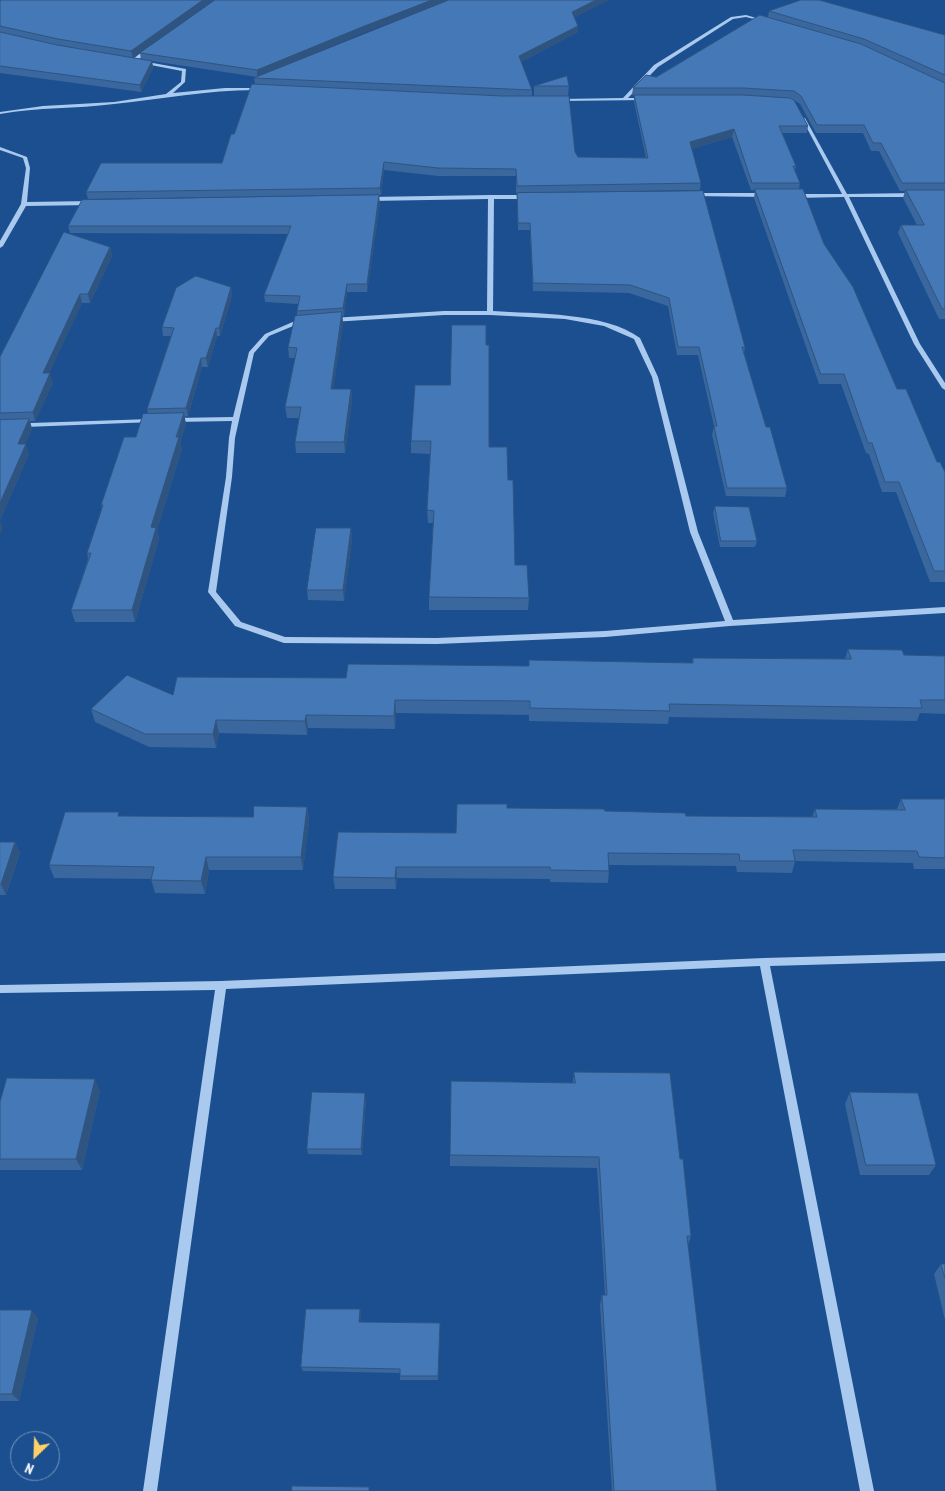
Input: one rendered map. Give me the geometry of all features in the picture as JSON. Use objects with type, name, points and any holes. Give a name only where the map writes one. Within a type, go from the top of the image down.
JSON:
[{"type":"street","points":[[624,99],[656,66],[732,18],[746,16],[768,22]]},
{"type":"street","points":[[134,61],[153,44]]},
{"type":"street","points":[[124,60],[184,70],[183,82],[168,95]]},
{"type":"street","points":[[242,88],[250,84]]},
{"type":"street","points":[[0,112],[39,106],[113,103],[168,95],[242,88],[271,89]]},
{"type":"street","points":[[549,100],[653,99]]},
{"type":"street","points":[[801,114],[846,196],[917,344],[945,388]]},
{"type":"street","points":[[0,148],[25,157],[28,168],[24,204],[2,239],[0,246]]},
{"type":"street","points":[[684,195],[770,195]]},
{"type":"street","points":[[789,196],[925,195]]},
{"type":"street","points":[[362,199],[539,197]]},
{"type":"street","points":[[490,313],[491,198]]},
{"type":"street","points":[[24,204],[103,203]]},
{"type":"street","points":[[324,320],[444,313],[490,313],[565,317],[606,324],[637,338],[655,377],[694,532],[730,623]]},
{"type":"street","points":[[315,321],[297,322],[267,335],[252,353],[232,438],[229,476],[212,592],[238,624],[284,640],[437,641],[605,634],[730,623],[945,610]]},
{"type":"street","points":[[169,421],[236,419]]},
{"type":"street","points":[[0,426],[160,421]]},
{"type":"street","points":[[0,989],[221,985],[764,962],[945,958]]},
{"type":"street","points":[[764,962],[867,1491]]},
{"type":"street","points":[[150,1491],[221,985]]},
{"type":"building","points":[[203,0],[131,51],[58,39],[0,26],[0,1]]},
{"type":"building","points":[[215,0],[432,0],[257,70],[140,53]]},
{"type":"building","points":[[449,0],[596,0],[572,12],[578,26],[519,56],[532,90],[254,78]]},
{"type":"building","points":[[801,0],[819,0],[945,35],[945,75],[864,39],[769,11]]},
{"type":"building","points":[[760,15],[861,44],[945,83],[945,183],[902,183],[881,143],[873,143],[864,125],[817,125],[801,96],[794,91],[743,88],[633,88],[646,75],[656,77]]},
{"type":"building","points":[[0,32],[57,45],[152,61],[140,85],[0,66]]},
{"type":"building","points":[[567,76],[569,86],[534,86]]},
{"type":"building","points":[[252,84],[502,96],[569,96],[575,152],[578,157],[648,158],[634,95],[743,95],[790,98],[794,100],[808,126],[779,126],[796,166],[793,166],[800,183],[752,183],[734,129],[690,142],[701,183],[517,186],[516,169],[438,168],[384,162],[380,188],[86,192],[101,163],[222,163],[231,134],[234,134]]},
{"type":"building","points":[[755,189],[803,189],[824,244],[853,287],[897,389],[906,389],[937,462],[940,462],[945,472],[945,571],[934,571],[899,482],[885,482],[872,443],[868,443],[844,374],[821,374]]},
{"type":"building","points":[[906,190],[945,190],[945,309],[942,309],[901,225],[924,225]]},
{"type":"building","points":[[703,191],[745,347],[742,347],[766,427],[770,427],[787,488],[727,488],[714,426],[717,426],[699,347],[678,347],[669,298],[630,285],[533,283],[530,223],[518,223],[517,193]]},
{"type":"building","points":[[379,195],[367,284],[347,284],[343,308],[297,311],[300,296],[264,295],[291,226],[68,226],[82,200]]},
{"type":"building","points":[[64,232],[110,247],[88,294],[80,294],[43,373],[50,373],[33,412],[0,413],[0,357]]},
{"type":"building","points":[[196,276],[231,287],[219,328],[216,328],[206,358],[201,358],[186,408],[147,409],[174,328],[162,327],[176,288]]},
{"type":"building","points":[[342,312],[331,389],[351,389],[344,442],[295,442],[301,407],[285,407],[297,348],[288,347],[295,316]]},
{"type":"building","points":[[452,325],[486,325],[486,345],[489,345],[489,447],[507,447],[508,480],[513,480],[515,565],[527,565],[529,598],[429,597],[434,511],[427,510],[431,441],[411,441],[415,385],[450,385]]},
{"type":"building","points":[[184,413],[176,437],[179,437],[151,527],[156,528],[132,610],[71,610],[91,553],[87,553],[124,437],[136,437],[143,414]]},
{"type":"building","points":[[29,419],[18,444],[26,444],[0,503],[0,420]]},
{"type":"building","points":[[715,506],[749,507],[757,541],[721,541]]},
{"type":"building","points":[[316,528],[351,528],[343,590],[307,590]]},
{"type":"building","points":[[848,649],[902,650],[904,655],[945,656],[945,700],[920,700],[922,708],[669,704],[670,711],[530,708],[530,701],[395,700],[394,716],[306,715],[305,721],[216,720],[213,734],[145,734],[91,709],[127,675],[173,695],[177,677],[346,678],[348,664],[529,666],[529,660],[693,663],[693,658],[851,659]]},
{"type":"building","points":[[901,799],[945,799],[945,858],[919,857],[917,851],[793,850],[795,861],[740,861],[739,854],[608,853],[609,871],[551,870],[550,867],[396,867],[395,878],[333,877],[338,832],[456,833],[457,804],[507,804],[507,808],[604,809],[605,811],[685,813],[686,816],[817,817],[815,809],[905,810]]},
{"type":"building","points":[[254,806],[307,807],[301,857],[206,857],[201,881],[151,880],[154,867],[49,865],[65,812],[119,812],[118,816],[253,817]]},
{"type":"building","points":[[0,842],[15,842],[1,884],[0,884]]},
{"type":"building","points":[[574,1072],[670,1073],[680,1159],[683,1159],[691,1236],[687,1236],[717,1491],[614,1491],[602,1295],[607,1295],[599,1157],[450,1155],[451,1081],[575,1083]]},
{"type":"building","points":[[7,1078],[95,1079],[76,1159],[0,1159],[0,1102]]},
{"type":"building","points":[[312,1092],[365,1093],[361,1149],[307,1149]]},
{"type":"building","points":[[850,1092],[918,1093],[936,1165],[866,1165]]},
{"type":"building","points":[[941,1264],[945,1264],[945,1278]]},
{"type":"building","points":[[306,1309],[360,1309],[359,1322],[440,1323],[438,1376],[400,1376],[400,1369],[301,1367]]},
{"type":"building","points":[[0,1310],[32,1310],[12,1394],[0,1394]]},
{"type":"building","points":[[292,1486],[369,1487],[369,1491],[292,1491]]}]
